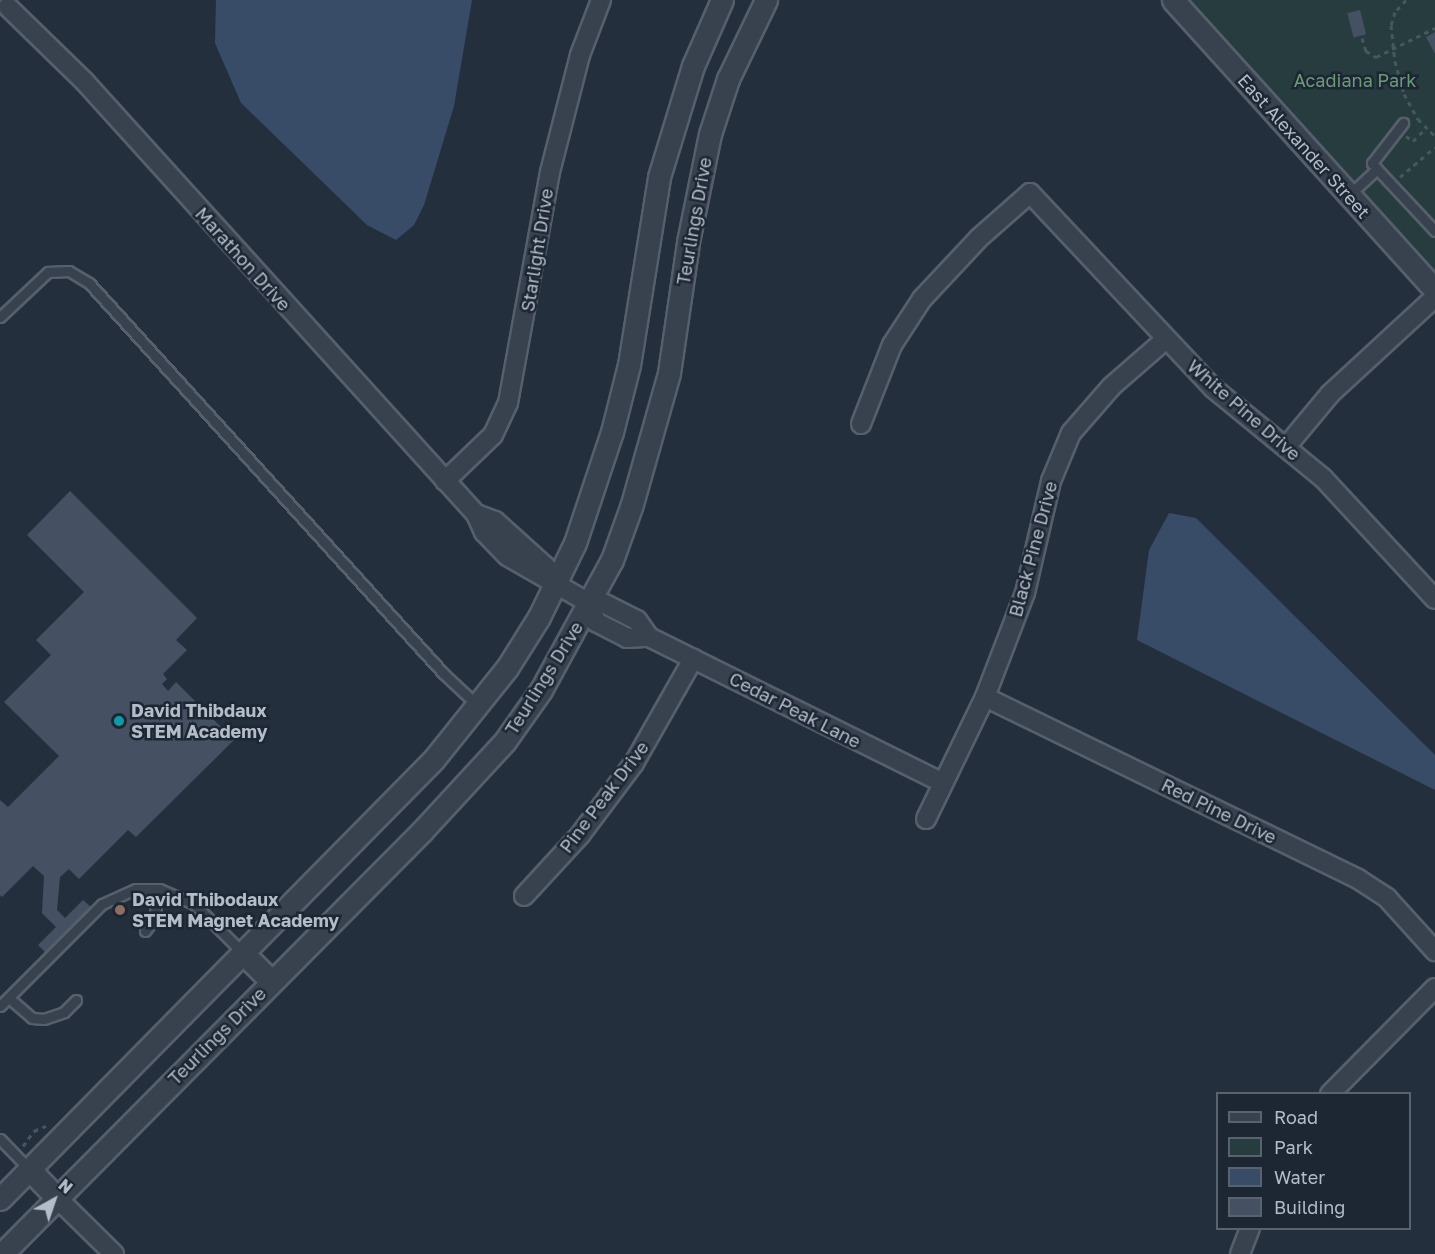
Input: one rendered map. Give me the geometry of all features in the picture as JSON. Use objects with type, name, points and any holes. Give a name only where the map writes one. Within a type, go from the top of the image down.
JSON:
[{"type":"street","name":"Starlight Drive","points":[[445,481],[493,435],[508,403],[550,172],[580,55],[602,0]]},
{"type":"street","name":"Teurlings Drive","points":[[0,1199],[427,767],[507,668],[556,584],[575,543],[612,432],[629,365],[659,177],[674,120],[722,0]]},
{"type":"street","name":"Teurlings Drive","points":[[2,1254],[422,831],[505,741],[541,690],[612,560],[651,443],[669,373],[688,242],[710,134],[728,79],[766,0]]},
{"type":"street","name":"East Alexander Street","points":[[1173,0],[1435,290]]},
{"type":"street","name":"Marathon Drive","points":[[7,7],[84,81],[476,514],[484,532],[507,556],[540,578],[556,584],[589,603]]},
{"type":"street","name":"White Pine Drive","points":[[861,424],[892,345],[922,299],[979,238],[1030,193],[1165,340],[1213,388],[1330,485],[1435,599]]},
{"type":"street","points":[[1286,447],[1330,394],[1435,297]]},
{"type":"street","name":"Black Pine Drive","points":[[926,819],[941,783],[985,697],[1024,593],[1051,482],[1071,433],[1105,392],[1165,340]]},
{"type":"street","name":"Cedar Peak Lane","points":[[589,603],[605,604],[637,620],[649,637],[941,783]]},
{"type":"street","name":"Pine Peak Drive","points":[[524,896],[580,835],[634,763],[693,659]]},
{"type":"street","name":"Red Pine Drive","points":[[985,697],[1358,879],[1387,898],[1435,951]]},
{"type":"street","points":[[243,953],[271,981]]},
{"type":"street","points":[[1332,1092],[1435,988]]},
{"type":"street","points":[[29,1170],[114,1254]]},
{"type":"street","points":[[1240,1254],[1249,1230]]},
{"type":"lane","points":[[1400,126],[1372,163],[1435,231]]},
{"type":"lane","points":[[1348,196],[1377,169]]},
{"type":"lane","points":[[0,317],[48,272],[69,272],[90,283],[443,673],[477,705]]},
{"type":"lane","points":[[0,1006],[102,904],[117,894],[159,889],[194,904],[243,953]]},
{"type":"lane","points":[[145,932],[156,913],[159,889]]},
{"type":"lane","points":[[9,998],[32,1018],[44,1019],[59,1015],[76,1000]]},
{"type":"lane","points":[[0,1139],[29,1170]]},
{"type":"path","points":[[1406,0],[1395,12],[1390,25],[1393,50],[1404,94],[1426,128],[1435,136]]},
{"type":"path","points":[[1362,38],[1366,51],[1376,57],[1435,28]]},
{"type":"path","points":[[1400,126],[1413,141],[1426,128]]},
{"type":"path","points":[[1391,184],[1435,147]]},
{"type":"green space","name":"Acadiana Park","points":[[1174,0],[1435,0],[1435,287]]},
{"type":"water","points":[[216,0],[472,0],[454,106],[424,205],[414,225],[396,240],[367,225],[241,103],[215,43]]},
{"type":"water","points":[[1169,513],[1196,518],[1435,755],[1435,790],[1137,640],[1149,550]]},
{"type":"building","points":[[1360,10],[1366,34],[1353,37],[1347,13]]},
{"type":"building","points":[[1435,32],[1435,54],[1426,37]]},
{"type":"building","name":"David Thibdaux STEM Academy","points":[[70,491],[197,618],[176,640],[187,650],[163,674],[167,679],[162,684],[168,691],[176,682],[234,740],[136,837],[128,830],[79,879],[69,869],[60,877],[57,910],[65,918],[83,900],[91,907],[73,926],[77,930],[67,940],[63,936],[46,953],[38,945],[56,927],[42,913],[44,876],[33,866],[2,897],[0,895],[0,800],[8,807],[59,756],[4,702],[51,655],[36,640],[84,592],[27,535]]},
{"type":"place","name":"David Thibdaux STEM Academy","points":[[119,721]]},
{"type":"place","name":"David Thibodaux STEM Magnet Academy","points":[[120,910]]}]
